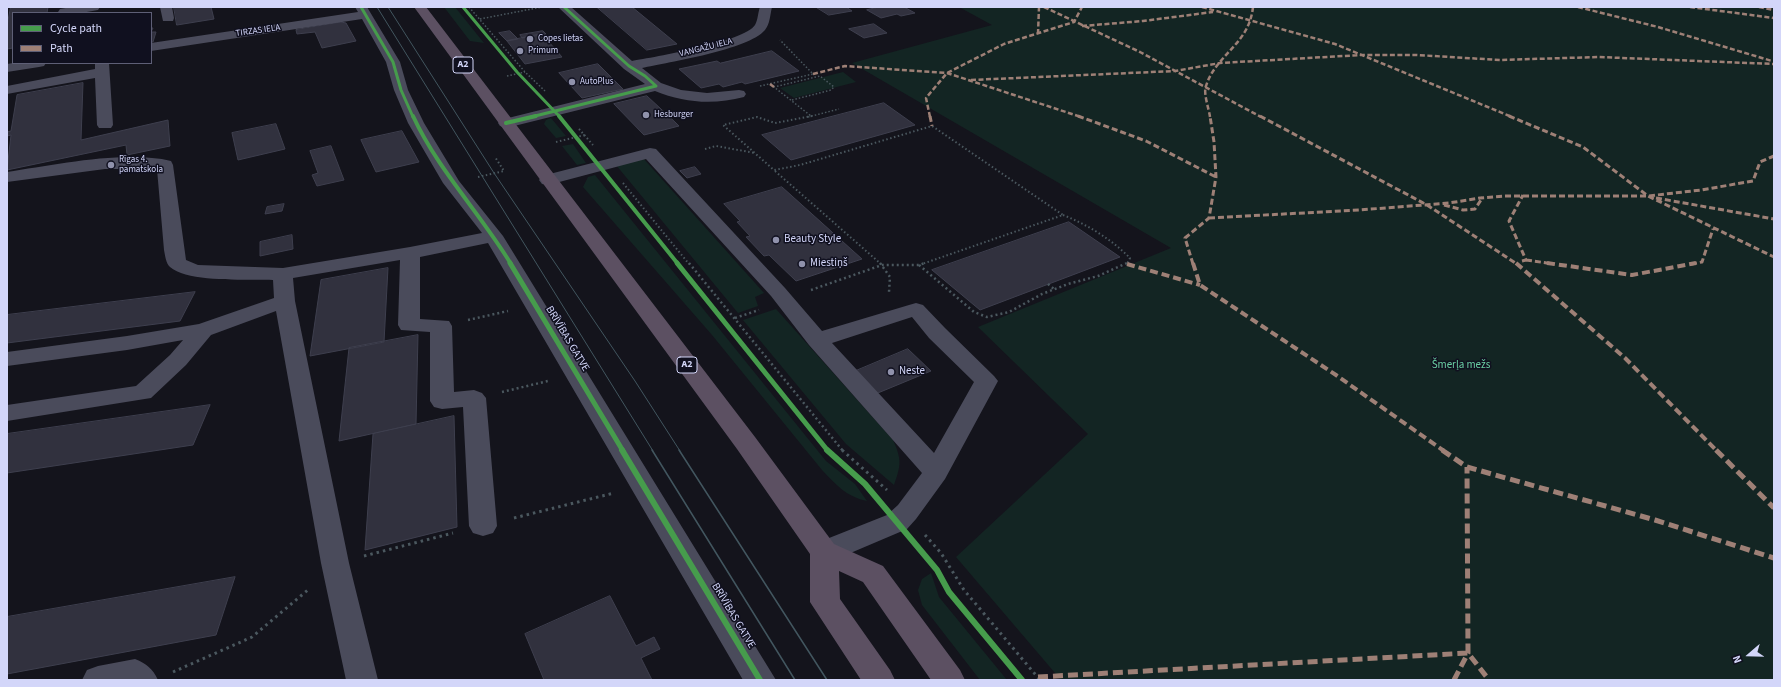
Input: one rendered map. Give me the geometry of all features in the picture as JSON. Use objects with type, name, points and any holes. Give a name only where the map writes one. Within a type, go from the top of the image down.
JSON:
[{"type":"highway","name":"A2","points":[[420,7],[746,443],[824,552]]},
{"type":"highway","points":[[879,680],[825,602],[824,552],[873,574],[949,680]]},
{"type":"street","points":[[64,11],[94,7]]},
{"type":"street","points":[[564,7],[629,66],[645,76],[656,86],[672,94],[702,99],[717,99],[739,94]]},
{"type":"street","name":"VANGAŽU IELA","points":[[629,66],[736,41],[760,28],[764,20],[766,7]]},
{"type":"street","name":"TIRZAS IELA","points":[[152,47],[363,11]]},
{"type":"street","name":"BRĪVĪBAS GATVE","points":[[363,11],[393,62],[401,90],[416,123],[452,183],[494,236],[760,680]]},
{"type":"street","points":[[7,68],[33,64]]},
{"type":"street","points":[[7,90],[103,68],[105,125]]},
{"type":"street","points":[[506,123],[656,86]]},
{"type":"street","points":[[548,180],[650,153],[778,292],[817,340],[936,472]]},
{"type":"street","points":[[7,177],[109,164],[139,162],[165,165],[174,250],[178,263],[194,272],[282,274],[410,253],[494,236]]},
{"type":"street","points":[[410,253],[409,325],[441,326],[442,401],[474,398],[483,526]]},
{"type":"street","points":[[282,274],[285,301],[335,563],[362,680]]},
{"type":"street","points":[[7,359],[127,343],[203,330],[285,301]]},
{"type":"street","points":[[817,340],[916,309],[937,333],[986,381],[936,472],[907,512],[897,522],[824,552]]},
{"type":"street","points":[[7,413],[143,393],[178,360],[203,330]]},
{"type":"street","points":[[98,680],[135,673],[156,677]]},
{"type":"path","points":[[463,7],[519,74],[560,110],[577,138],[604,165],[735,318],[840,449],[872,476],[907,512],[941,553],[964,590],[1040,680]]},
{"type":"path","points":[[469,7],[525,72],[585,136],[604,165]]},
{"type":"path","points":[[479,19],[542,7]]},
{"type":"path","points":[[758,86],[813,74],[778,38]]},
{"type":"path","points":[[507,76],[525,72]]},
{"type":"path","points":[[792,100],[831,90],[834,87],[820,76],[774,87],[812,116]]},
{"type":"path","points":[[839,109],[787,122],[774,123],[757,117],[723,125],[882,265],[889,274],[892,283],[887,296]]},
{"type":"path","points":[[774,170],[800,165],[932,126],[1063,215],[1078,221],[1091,229],[1122,250],[1130,258],[1127,264],[1098,276],[1054,289],[1009,312],[987,317],[974,312],[919,265]]},
{"type":"path","points":[[556,142],[585,136]]},
{"type":"path","points":[[705,148],[716,146],[755,154]]},
{"type":"path","points":[[735,318],[766,308],[764,297],[778,292],[792,288],[802,291],[814,290],[882,265],[919,265],[1063,215]]},
{"type":"path","points":[[1048,284],[1054,289]]},
{"type":"path","points":[[441,326],[514,310]]},
{"type":"path","points":[[474,398],[550,380]]},
{"type":"path","points":[[156,677],[252,637],[293,604],[335,563],[616,492]]},
{"type":"green space","points":[[444,7],[455,7],[484,43],[470,41]]},
{"type":"green space","name":"Šmerļa mežs","points":[[959,7],[1774,7],[1774,680],[1061,680],[956,557],[1088,434],[978,327],[1171,248],[852,63],[992,25]]},
{"type":"green space","points":[[843,72],[856,82],[794,98],[780,88]]},
{"type":"green space","points":[[551,118],[566,136],[556,138],[544,124],[546,120]]},
{"type":"green space","points":[[573,144],[586,163],[577,165],[562,146]]},
{"type":"green space","points":[[643,158],[764,293],[755,297],[758,306],[738,313],[616,165]]},
{"type":"green space","points":[[595,175],[826,461],[855,484],[867,501],[854,497],[848,493],[837,485],[822,470],[712,335],[583,187],[588,177]]},
{"type":"green space","points":[[776,309],[893,440],[900,462],[894,485],[846,444],[743,320]]},
{"type":"green space","points":[[931,573],[939,597],[1007,680],[980,680],[922,605],[918,590],[922,579]]},
{"type":"building","points":[[11,7],[48,7],[47,12],[12,12],[12,48],[7,49],[7,26]]},
{"type":"building","points":[[174,7],[211,7],[214,19],[177,25]]},
{"type":"building","points":[[597,7],[632,7],[677,44],[647,50]]},
{"type":"building","points":[[816,7],[846,7],[852,11],[829,15]]},
{"type":"building","points":[[879,7],[904,7],[915,13],[901,16],[897,14],[881,18],[867,10]]},
{"type":"building","points":[[341,22],[346,23],[356,41],[322,48],[315,32],[297,34],[296,30]]},
{"type":"building","points":[[874,24],[887,33],[864,38],[849,29]]},
{"type":"building","points":[[510,31],[518,39],[507,41],[499,33]]},
{"type":"building","points":[[543,31],[546,34],[522,38],[520,35]]},
{"type":"building","points":[[152,32],[156,32],[153,42]]},
{"type":"building","points":[[542,34],[562,57],[525,64],[507,41]]},
{"type":"building","points":[[772,51],[799,71],[745,84],[742,82],[723,87],[719,84],[701,88],[679,69],[717,61],[720,63]]},
{"type":"building","points":[[598,64],[623,89],[582,98],[559,73]]},
{"type":"building","points":[[83,83],[81,140],[168,120],[170,146],[127,155],[126,145],[7,170],[11,135],[7,136],[7,132],[11,131],[17,95]]},
{"type":"building","points":[[647,96],[679,126],[644,135],[614,104]]},
{"type":"building","points":[[884,103],[915,125],[791,160],[762,135]]},
{"type":"building","points":[[276,124],[285,149],[238,160],[232,133]]},
{"type":"building","points":[[402,131],[419,162],[376,172],[361,140]]},
{"type":"building","points":[[331,146],[344,180],[317,186],[312,175],[318,173],[310,151]]},
{"type":"building","points":[[695,167],[701,174],[687,178],[680,171]]},
{"type":"building","points":[[782,187],[862,259],[796,281],[769,255],[764,256],[746,237],[750,236],[737,222],[740,221],[724,204]]},
{"type":"building","points":[[284,204],[282,211],[265,214],[267,207]]},
{"type":"building","points":[[1069,222],[1120,257],[980,310],[932,270]]},
{"type":"building","points":[[292,235],[293,249],[260,256],[260,242]]},
{"type":"building","points":[[388,268],[384,342],[310,356],[321,280]]},
{"type":"building","points":[[195,292],[180,321],[7,343],[7,315]]},
{"type":"building","points":[[418,335],[416,424],[339,441],[349,348]]},
{"type":"building","name":"Neste","points":[[908,349],[931,371],[873,395],[851,373]]},
{"type":"building","points":[[210,405],[193,445],[7,473],[7,434]]},
{"type":"building","points":[[454,416],[457,527],[365,550],[373,434]]},
{"type":"building","points":[[235,577],[216,635],[7,674],[7,617]]},
{"type":"building","points":[[610,596],[636,646],[654,637],[660,649],[641,658],[652,680],[544,680],[525,634]]},
{"type":"tram line","points":[[377,7],[653,451]]},
{"type":"tram line","points":[[388,7],[494,173],[635,381],[680,451]]},
{"type":"tram line","points":[[652,450],[795,680]]},
{"type":"tram line","points":[[679,450],[827,680]]},
{"type":"marked path","points":[[1038,34],[1039,7]]},
{"type":"marked path","points":[[1044,7],[1140,52],[1427,205],[1516,263],[1625,358],[1774,508]]},
{"type":"marked path","points":[[932,126],[926,98],[947,73],[1004,44],[1074,22],[1082,7]]},
{"type":"marked path","points":[[1202,7],[1335,44],[1583,147],[1648,196],[1774,257]]},
{"type":"marked path","points":[[1253,7],[1250,24],[1242,38],[1218,65],[1205,87],[1214,142],[1216,177],[1209,218],[1185,238],[1200,285],[1336,375],[1467,467],[1655,520],[1774,558]]},
{"type":"marked path","points":[[1578,7],[1658,27],[1772,61]]},
{"type":"marked path","points":[[1690,7],[1774,18]]},
{"type":"marked path","points":[[1759,7],[1774,10]]},
{"type":"marked path","points":[[1082,26],[1143,21],[1213,12]]},
{"type":"marked path","points":[[971,80],[1175,71],[1220,63],[1361,55],[1417,55],[1500,60],[1598,57],[1774,64]]},
{"type":"marked path","points":[[813,74],[845,66],[947,73],[1063,110],[1146,141],[1216,177]]},
{"type":"marked path","points":[[770,84],[774,87]]},
{"type":"marked path","points":[[1209,218],[1389,208],[1449,203],[1484,197],[1628,197],[1674,194],[1753,181],[1760,162],[1774,156]]},
{"type":"marked path","points":[[1522,261],[1526,260],[1509,221],[1523,195]]},
{"type":"marked path","points":[[1444,205],[1463,210],[1475,209],[1483,197]]},
{"type":"marked path","points":[[1656,198],[1774,219]]},
{"type":"marked path","points":[[1526,260],[1632,275],[1702,262],[1713,229]]},
{"type":"marked path","points":[[1127,264],[1200,285]]},
{"type":"marked path","points":[[1454,680],[1468,653],[1467,467]]},
{"type":"marked path","points":[[1038,677],[1468,653],[1489,680]]},
{"type":"cycle path","points":[[361,7],[393,62],[401,90],[416,123],[452,183],[494,236],[760,680]]},
{"type":"cycle path","points":[[463,7],[517,72],[555,111],[830,453],[865,484],[937,570],[949,592],[1022,680]]},
{"type":"cycle path","points":[[506,123],[656,86],[645,76],[629,66],[564,7]]},
{"type":"place","name":"Copes lietas","points":[[530,39]]},
{"type":"place","name":"Primum","points":[[520,51]]},
{"type":"place","name":"AutoPlus","points":[[572,82]]},
{"type":"place","name":"Hesburger","points":[[646,115]]},
{"type":"place","name":"Rīgas 4. pamatskola","points":[[111,165]]},
{"type":"place","name":"Beauty Style","points":[[776,240]]},
{"type":"place","name":"Miestiņš","points":[[802,264]]},
{"type":"place","name":"Neste","points":[[891,372]]}]
